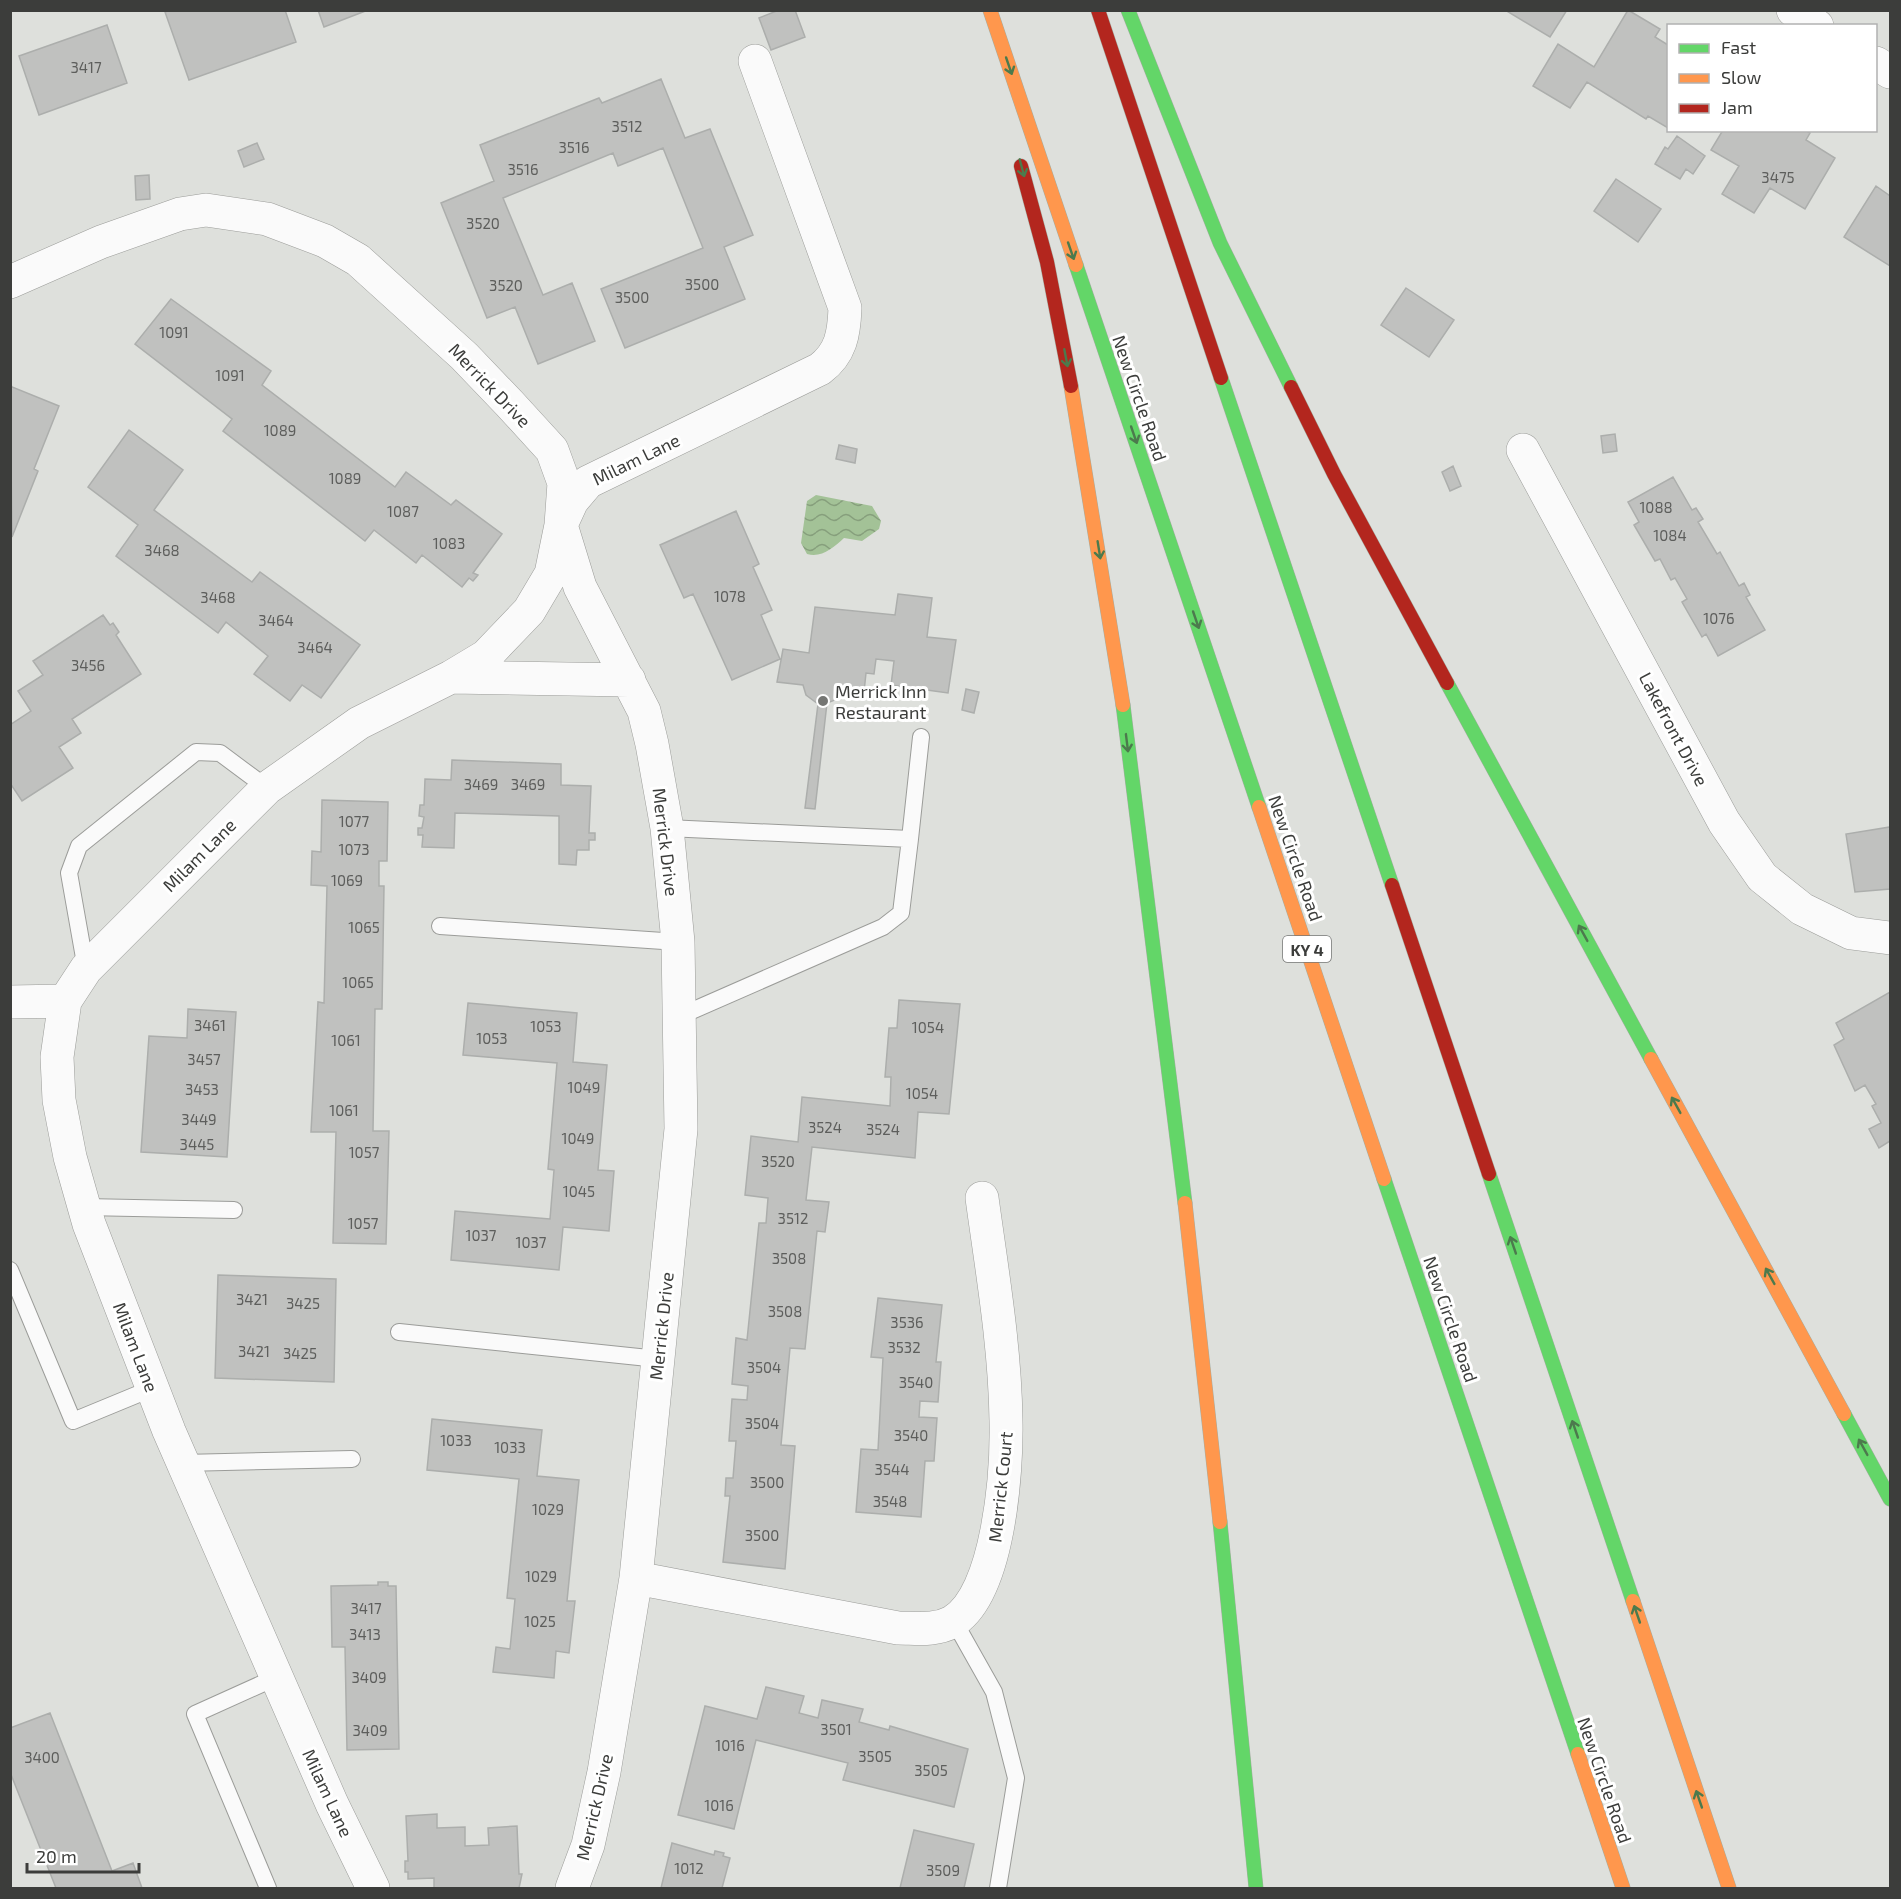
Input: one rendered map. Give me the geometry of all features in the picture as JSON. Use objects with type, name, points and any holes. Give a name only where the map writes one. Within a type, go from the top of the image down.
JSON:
[{"type":"highway","points":[[980,10],[998,79]]},
{"type":"highway","name":"New Circle Road","points":[[990,10],[1623,1888]]},
{"type":"highway","points":[[1098,10],[1729,1888]]},
{"type":"highway","points":[[1128,10],[1220,243],[1334,474],[1890,1499]]},
{"type":"highway","points":[[1016,147],[1047,262],[1081,434],[1121,691],[1201,1335],[1256,1888]]},
{"type":"street","points":[[1793,10],[1814,24]]},
{"type":"street","name":"Milam Lane","points":[[373,1888],[332,1804],[183,1463],[84,1207],[70,1157],[59,1100],[57,1057],[64,1001],[86,969],[267,788],[359,723],[451,677],[486,656],[529,611],[551,574],[561,525],[572,501],[588,482],[820,369],[833,359],[841,344],[845,308],[755,61]]},
{"type":"street","points":[[1877,64],[1890,72]]},
{"type":"street","name":"Merrick Drive","points":[[10,282],[101,242],[180,214],[206,210],[267,219],[325,241],[358,260],[464,356],[552,450],[564,483],[561,525],[580,587],[644,711],[667,828],[678,942],[681,1129],[636,1578],[604,1772],[588,1845],[572,1888]]},
{"type":"street","name":"Lakefront Drive","points":[[1523,450],[1724,822],[1762,877],[1802,909],[1851,933],[1890,938]]},
{"type":"street","points":[[451,677],[629,680]]},
{"type":"street","points":[[10,1002],[64,1001]]},
{"type":"street","name":"Merrick Court","points":[[954,1621],[970,1605],[982,1586],[991,1560],[998,1523],[1006,1422],[999,1319],[981,1198]]},
{"type":"street","points":[[636,1578],[898,1628],[937,1629],[954,1621]]},
{"type":"lane","points":[[680,1016],[883,927],[901,913],[921,737]]},
{"type":"lane","points":[[86,969],[69,873],[79,846],[196,752],[220,753],[267,788]]},
{"type":"lane","points":[[667,828],[910,840]]},
{"type":"lane","points":[[440,926],[678,942]]},
{"type":"lane","points":[[84,1207],[234,1210]]},
{"type":"lane","points":[[10,1270],[73,1421],[153,1388]]},
{"type":"lane","points":[[399,1332],[658,1359]]},
{"type":"lane","points":[[183,1463],[352,1460]]},
{"type":"lane","points":[[954,1621],[993,1692],[1016,1778],[998,1888]]},
{"type":"lane","points":[[268,1888],[195,1714],[277,1677]]},
{"type":"water","points":[[816,495],[872,506],[881,521],[879,529],[862,541],[844,538],[831,549],[818,555],[807,554],[801,543],[807,501]]},
{"type":"building","points":[[170,10],[285,10],[296,42],[189,80],[165,12]]},
{"type":"building","points":[[318,10],[368,10],[324,27]]},
{"type":"building","points":[[779,10],[795,10],[805,37],[771,50],[759,18]]},
{"type":"building","points":[[1505,10],[1567,10],[1550,37]]},
{"type":"building","points":[[1628,10],[1660,29],[1655,37],[1667,44],[1667,127],[1648,116],[1646,119],[1587,82],[1570,108],[1533,86],[1558,44],[1594,67]]},
{"type":"building","points":[[107,25],[127,83],[39,115],[19,56]]},
{"type":"building","points":[[661,79],[685,138],[710,129],[753,235],[724,247],[745,299],[625,348],[601,289],[703,248],[663,148],[618,166],[613,153],[503,198],[543,295],[572,283],[595,341],[538,364],[515,307],[487,318],[441,203],[494,181],[480,145],[599,98],[602,103]]},
{"type":"building","points":[[1722,132],[1808,132],[1810,133],[1806,140],[1835,158],[1805,209],[1770,188],[1754,213],[1722,194],[1739,166],[1711,150]]},
{"type":"building","points":[[1677,136],[1705,156],[1693,174],[1686,169],[1680,179],[1655,164],[1665,147],[1668,149]]},
{"type":"building","points":[[257,143],[264,159],[244,167],[238,151]]},
{"type":"building","points":[[149,175],[150,199],[136,200],[135,176]]},
{"type":"building","points":[[1616,179],[1661,209],[1638,242],[1594,211]]},
{"type":"building","points":[[1876,186],[1890,196],[1890,266],[1844,237]]},
{"type":"building","points":[[1406,288],[1454,320],[1429,357],[1381,325]]},
{"type":"building","points":[[171,299],[271,371],[262,385],[395,487],[406,472],[451,505],[456,500],[502,534],[473,573],[478,575],[473,581],[469,578],[462,587],[422,555],[416,563],[374,530],[365,541],[223,431],[232,419],[135,344]]},
{"type":"building","points":[[10,383],[12,387],[59,406],[34,469],[38,471],[12,537]]},
{"type":"building","points":[[129,430],[183,470],[154,510],[252,582],[260,572],[360,645],[321,698],[302,685],[290,701],[254,674],[268,656],[226,622],[218,633],[116,556],[138,525],[88,487]]},
{"type":"building","points":[[1615,434],[1617,451],[1603,453],[1601,436]]},
{"type":"building","points":[[839,445],[857,449],[855,463],[836,459]]},
{"type":"building","points":[[1453,466],[1461,486],[1450,491],[1442,472]]},
{"type":"building","points":[[1673,477],[1692,510],[1696,508],[1703,519],[1698,522],[1717,554],[1720,552],[1739,586],[1744,583],[1750,595],[1746,597],[1765,630],[1718,656],[1706,634],[1702,637],[1682,602],[1687,599],[1675,578],[1671,580],[1660,559],[1655,561],[1634,525],[1639,522],[1628,502]]},
{"type":"building","points":[[736,511],[759,564],[753,567],[772,610],[761,615],[780,659],[732,680],[693,594],[684,598],[660,545]]},
{"type":"building","name":"Merrick Inn Restaurant","points":[[898,594],[932,598],[927,637],[956,640],[948,693],[891,685],[894,661],[876,659],[874,674],[866,673],[864,692],[842,690],[835,700],[827,703],[815,809],[805,808],[818,704],[806,695],[803,685],[777,682],[783,649],[809,653],[815,607],[895,615]]},
{"type":"building","points":[[103,615],[119,632],[116,635],[141,674],[72,719],[81,733],[59,747],[73,768],[22,801],[10,783],[10,725],[31,711],[18,691],[43,675],[33,661]]},
{"type":"building","points":[[966,689],[979,692],[974,713],[962,710]]},
{"type":"building","points":[[452,760],[561,764],[561,785],[591,786],[589,833],[595,833],[595,840],[589,840],[589,850],[577,850],[576,865],[559,864],[559,816],[455,813],[454,848],[422,847],[423,835],[418,835],[418,828],[422,828],[424,817],[419,816],[420,805],[424,805],[425,779],[451,780]]},
{"type":"building","points":[[322,800],[388,802],[387,861],[379,861],[379,886],[384,886],[382,1009],[375,1009],[373,1131],[389,1131],[386,1244],[333,1243],[336,1132],[311,1132],[318,1002],[324,1003],[327,886],[311,885],[312,851],[321,852]]},
{"type":"building","points":[[1890,827],[1890,889],[1855,892],[1846,834]]},
{"type":"building","points":[[1890,992],[1890,1141],[1879,1148],[1869,1129],[1881,1123],[1872,1106],[1876,1104],[1865,1085],[1855,1091],[1834,1045],[1844,1039],[1836,1023]]},
{"type":"building","points":[[899,1000],[960,1004],[949,1114],[918,1112],[915,1158],[812,1147],[806,1200],[829,1202],[825,1232],[817,1231],[805,1349],[790,1348],[781,1445],[795,1446],[785,1569],[723,1562],[730,1496],[725,1496],[726,1478],[733,1478],[736,1441],[729,1441],[732,1399],[747,1400],[748,1386],[732,1384],[736,1338],[747,1340],[759,1223],[766,1223],[768,1198],[745,1195],[751,1136],[798,1142],[802,1097],[890,1106],[891,1077],[885,1077],[889,1028],[897,1028]]},
{"type":"building","points":[[468,1003],[577,1013],[573,1062],[607,1065],[598,1170],[614,1171],[609,1231],[563,1227],[559,1270],[451,1260],[455,1211],[550,1219],[554,1170],[548,1169],[557,1063],[463,1055]]},
{"type":"building","points":[[188,1009],[236,1012],[227,1157],[141,1152],[149,1036],[187,1038]]},
{"type":"building","points":[[218,1275],[336,1279],[334,1382],[215,1378]]},
{"type":"building","points":[[878,1298],[942,1305],[936,1362],[941,1362],[938,1402],[920,1401],[919,1417],[937,1418],[934,1461],[925,1461],[921,1517],[856,1512],[861,1449],[878,1450],[883,1358],[871,1357]]},
{"type":"building","points":[[432,1419],[542,1430],[537,1476],[579,1480],[567,1601],[575,1601],[569,1653],[556,1651],[554,1678],[493,1672],[496,1647],[510,1649],[515,1599],[507,1598],[519,1479],[427,1470]]},
{"type":"building","points":[[378,1582],[388,1582],[388,1586],[396,1586],[399,1749],[347,1750],[345,1647],[332,1647],[331,1586],[378,1585]]},
{"type":"building","points":[[766,1687],[804,1696],[799,1713],[818,1718],[822,1700],[863,1709],[859,1722],[889,1730],[890,1726],[968,1749],[954,1807],[843,1780],[848,1763],[756,1740],[734,1829],[678,1815],[705,1706],[757,1719]]},
{"type":"building","points":[[50,1713],[112,1871],[133,1863],[142,1888],[56,1888],[10,1772],[10,1728]]},
{"type":"building","points":[[437,1814],[437,1828],[465,1827],[465,1846],[489,1845],[488,1828],[517,1826],[519,1874],[522,1874],[519,1888],[434,1888],[434,1878],[408,1879],[408,1872],[405,1872],[405,1861],[408,1861],[406,1816]]},
{"type":"building","points":[[914,1830],[974,1844],[964,1888],[900,1888]]},
{"type":"building","points":[[672,1843],[714,1855],[715,1851],[724,1853],[723,1856],[730,1858],[722,1888],[661,1888]]},
{"type":"traffic: fast","points":[[1128,10],[1220,243],[1291,387]]},
{"type":"traffic: fast","points":[[1076,265],[1259,807]]},
{"type":"traffic: fast","points":[[1221,378],[1392,885]]},
{"type":"traffic: fast","points":[[1447,683],[1651,1059]]},
{"type":"traffic: fast","points":[[1123,705],[1185,1203]]},
{"type":"traffic: fast","points":[[1489,1174],[1633,1601]]},
{"type":"traffic: fast","points":[[1384,1179],[1578,1754]]},
{"type":"traffic: fast","points":[[1844,1414],[1890,1499]]},
{"type":"traffic: fast","points":[[1220,1522],[1256,1888]]},
{"type":"traffic: slow","points":[[990,10],[1076,265]]},
{"type":"traffic: slow","points":[[1071,386],[1123,705]]},
{"type":"traffic: slow","points":[[1259,807],[1384,1179]]},
{"type":"traffic: slow","points":[[1651,1059],[1844,1414]]},
{"type":"traffic: slow","points":[[1185,1203],[1220,1522]]},
{"type":"traffic: slow","points":[[1633,1601],[1729,1888]]},
{"type":"traffic: slow","points":[[1578,1754],[1623,1888]]},
{"type":"traffic: jam","points":[[1098,10],[1221,378]]},
{"type":"traffic: jam","points":[[1021,166],[1047,262],[1071,386]]},
{"type":"traffic: jam","points":[[1291,387],[1334,474],[1447,683]]},
{"type":"traffic: jam","points":[[1392,885],[1489,1174]]},
{"type":"place","name":"Merrick Inn Restaurant","points":[[823,701]]}]
